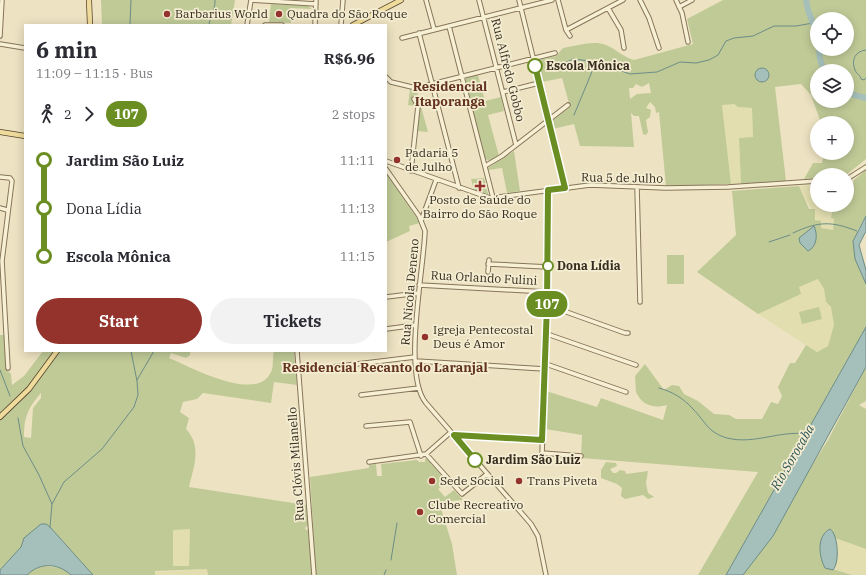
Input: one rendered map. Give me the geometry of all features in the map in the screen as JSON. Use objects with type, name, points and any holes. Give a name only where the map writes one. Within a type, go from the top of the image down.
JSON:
[{"type":"main road","points":[[88,0],[90,24]]},
{"type":"main road","points":[[357,24],[393,2],[401,0]]},
{"type":"main road","points":[[0,132],[24,136]]},
{"type":"main road","points":[[0,417],[29,389],[56,352]]},
{"type":"street","points":[[0,36],[2,0]]},
{"type":"street","points":[[247,24],[251,0],[316,2],[315,24]]},
{"type":"street","points":[[341,24],[343,0]]},
{"type":"street","points":[[426,0],[434,29]]},
{"type":"street","name":"Rua Alfredo Gobbo","points":[[479,0],[516,146]]},
{"type":"street","points":[[519,0],[565,188]]},
{"type":"street","points":[[402,38],[552,0]]},
{"type":"street","points":[[558,0],[566,30],[570,36]]},
{"type":"street","points":[[566,30],[624,0]]},
{"type":"street","points":[[640,0],[649,18],[659,48]]},
{"type":"street","points":[[676,0],[688,42]]},
{"type":"street","points":[[679,7],[692,0]]},
{"type":"street","points":[[608,8],[622,33],[624,48]]},
{"type":"street","points":[[450,26],[493,198]]},
{"type":"street","points":[[419,33],[459,188]]},
{"type":"street","points":[[0,44],[24,48]]},
{"type":"street","points":[[387,78],[391,82],[416,88],[555,53]]},
{"type":"street","points":[[503,92],[539,83]]},
{"type":"street","points":[[411,170],[418,106],[414,99]]},
{"type":"street","points":[[485,166],[516,146],[568,105]]},
{"type":"street","name":"Rua 5 de Julho","points":[[388,162],[459,188],[493,198],[590,185],[666,188],[728,187],[810,182]]},
{"type":"street","points":[[854,175],[866,167]]},
{"type":"street","name":"Rua Nicola Deneno","points":[[387,170],[421,221],[425,234],[419,284],[415,359],[419,388],[423,400],[536,531],[546,575]]},
{"type":"street","points":[[0,177],[11,179],[1,255],[8,368]]},
{"type":"street","points":[[421,221],[436,180]]},
{"type":"street","points":[[637,188],[640,302]]},
{"type":"street","points":[[548,190],[546,369],[542,454],[581,456]]},
{"type":"street","points":[[0,208],[7,210]]},
{"type":"street","points":[[488,272],[488,262],[548,267]]},
{"type":"street","name":"Rua Orlando Fulini","points":[[419,284],[547,292]]},
{"type":"street","points":[[387,297],[419,293]]},
{"type":"street","points":[[547,305],[628,333]]},
{"type":"street","points":[[0,317],[6,317]]},
{"type":"street","points":[[387,329],[416,325]]},
{"type":"street","points":[[546,334],[636,365]]},
{"type":"street","name":"Rua Clóvis Milanello","points":[[297,352],[314,575]]},
{"type":"street","points":[[299,371],[415,359],[546,369]]},
{"type":"street","points":[[546,364],[626,392]]},
{"type":"street","points":[[361,395],[419,388]]},
{"type":"street","points":[[366,426],[410,422],[421,456]]},
{"type":"street","points":[[368,462],[421,456],[426,454],[452,434],[542,440]]},
{"type":"street","points":[[426,454],[463,494],[487,474]]},
{"type":"shaded area","points":[[722,104],[734,104],[738,107],[752,108],[753,137],[739,138],[741,184],[731,184]]},
{"type":"shaded area","points":[[810,185],[810,207],[799,186]]},
{"type":"shaded area","points":[[813,212],[832,212],[831,218],[834,218],[833,230],[821,228]]},
{"type":"shaded area","points":[[818,279],[824,289],[826,302],[831,307],[834,325],[828,346],[816,352],[758,314],[801,294],[798,287]]},
{"type":"shaded area","points":[[190,529],[189,566],[173,566],[173,530]]},
{"type":"shaded area","points":[[835,538],[866,549],[866,575],[852,575],[835,569],[837,557]]},
{"type":"shaded area","points":[[208,569],[208,575],[155,575],[155,572]]},
{"type":"green space","points":[[101,0],[235,0],[231,24],[102,24]]},
{"type":"green space","points":[[723,0],[866,0],[866,159],[854,169],[810,168],[813,163],[822,163],[823,160],[854,160],[854,116],[818,116],[816,108],[854,108],[854,64],[810,64],[810,94],[801,84],[775,87],[786,181],[741,184],[739,138],[753,137],[752,108],[738,107],[734,104],[722,105],[731,184],[666,186],[659,112],[656,113],[655,107],[650,102],[646,108],[651,110],[650,117],[646,120],[648,132],[646,135],[643,134],[639,116],[634,116],[631,113],[634,147],[580,146],[574,124],[553,129],[552,121],[570,107],[562,78],[542,82],[538,65],[540,60],[556,56],[563,48],[590,43],[606,45],[634,60],[693,44],[687,19]],"holes":[[[649,83],[651,93],[637,94],[630,99],[629,88],[633,88],[636,84],[642,87]]]},
{"type":"green space","points":[[271,4],[308,6],[312,9],[291,8],[291,23],[269,22]]},
{"type":"green space","points":[[478,75],[485,101],[501,97],[504,111],[488,115],[499,156],[490,161],[485,159],[465,80],[467,77]]},
{"type":"green space","points":[[416,88],[428,132],[417,131],[419,106],[417,98],[414,96],[411,99],[416,106],[408,105],[410,89]]},
{"type":"green space","points":[[514,151],[520,191],[507,193],[502,168],[489,170],[488,168]]},
{"type":"green space","points":[[810,168],[810,179],[804,179]]},
{"type":"green space","points":[[866,170],[866,216],[857,231],[855,259],[866,284],[866,327],[726,575],[698,575],[758,472],[581,458],[582,435],[545,429],[546,391],[597,407],[601,398],[663,420],[667,405],[648,405],[641,400],[636,392],[635,376],[645,364],[664,390],[672,385],[679,386],[684,394],[698,401],[714,414],[729,415],[736,419],[762,419],[771,402],[778,404],[782,396],[778,387],[790,363],[795,363],[806,345],[817,352],[828,346],[834,325],[831,307],[826,302],[824,289],[818,279],[799,287],[801,294],[758,314],[697,272],[736,235],[732,191],[799,186],[810,212],[815,212],[815,220],[821,221],[821,228],[833,230],[834,219],[831,218],[832,212],[854,212],[854,180]]},
{"type":"green space","points":[[387,174],[420,223],[409,226],[410,231],[387,242]]},
{"type":"green space","points":[[484,178],[488,194],[474,191],[471,179]]},
{"type":"green space","points":[[667,255],[684,255],[684,284],[667,284]]},
{"type":"green space","points":[[819,307],[822,319],[802,324],[799,312]]},
{"type":"green space","points":[[0,335],[4,335],[6,369],[11,374],[12,385],[24,376],[42,352],[190,352],[190,355],[186,358],[171,353],[169,358],[222,380],[238,384],[252,384],[263,381],[271,372],[274,352],[294,352],[297,385],[274,382],[271,403],[203,393],[197,399],[183,402],[180,412],[189,418],[186,429],[194,442],[195,449],[194,464],[189,487],[306,505],[308,525],[305,528],[308,530],[312,575],[208,575],[207,569],[155,571],[155,575],[93,575],[50,527],[24,538],[21,547],[0,570]],"holes":[[[41,393],[41,398],[33,408],[31,438],[24,437],[26,418],[30,408]],[[190,529],[189,566],[173,566],[173,530]]]},
{"type":"green space","points":[[866,367],[866,401],[859,405],[866,409],[866,549],[835,538],[835,535],[821,556],[824,566],[852,575],[743,575],[828,440]]},
{"type":"green space","points":[[425,459],[427,459],[447,482],[438,489],[445,497],[454,490],[463,500],[439,502],[452,544],[457,575],[316,575],[310,477],[369,468],[369,465],[376,464],[377,476],[382,476],[381,464],[417,460],[419,462],[425,462]]},
{"type":"green space","points":[[606,462],[616,463],[617,466],[610,469],[613,473],[620,470],[625,471],[626,474],[648,471],[646,483],[648,493],[654,497],[648,499],[643,495],[625,499],[621,496],[622,488],[617,484],[601,478],[601,470]]},
{"type":"green space","points":[[43,566],[63,568],[71,575],[27,575],[32,570]]},
{"type":"water","points":[[759,68],[765,68],[769,72],[769,78],[765,82],[759,82],[755,78],[755,72]]},
{"type":"water","points":[[866,216],[866,231],[859,245],[866,270],[866,284],[855,259],[853,241]]},
{"type":"water","points":[[814,226],[816,240],[813,247],[808,251],[800,243],[799,238]]},
{"type":"water","points":[[866,327],[866,367],[773,536],[743,575],[726,575]]},
{"type":"water","points":[[41,524],[46,524],[50,527],[93,575],[71,575],[55,566],[43,566],[27,575],[0,575],[0,570],[21,547],[24,538]]},
{"type":"water","points":[[830,529],[835,536],[837,548],[837,561],[833,570],[825,568],[820,553],[822,536]]},
{"type":"waterway","points":[[130,24],[131,0]]},
{"type":"waterway","points":[[209,24],[215,6],[215,0]]},
{"type":"waterway","points":[[806,0],[810,15]]},
{"type":"waterway","points":[[564,63],[574,59],[596,62],[630,74],[657,72],[680,62],[696,63],[709,60],[718,55],[726,41],[734,38],[753,36],[774,26],[796,26],[810,24]]},
{"type":"waterway","points":[[866,50],[859,52],[853,63],[855,70],[861,79],[864,80],[866,78]]},
{"type":"waterway","points":[[820,56],[822,64]]},
{"type":"waterway","points":[[574,115],[596,62]]},
{"type":"waterway","points":[[854,95],[866,98]]},
{"type":"waterway","points":[[793,233],[818,224],[840,225],[857,231]]},
{"type":"waterway","points":[[769,242],[790,235]]},
{"type":"waterway","points":[[50,527],[52,504],[64,482],[102,449],[134,407],[138,395],[131,352]]},
{"type":"waterway","points":[[137,380],[153,352]]},
{"type":"waterway","points":[[0,370],[10,396]]},
{"type":"waterway","name":"Rio Sorocaba","points":[[659,388],[669,391],[682,399],[693,409],[711,430],[720,436],[737,440],[747,440],[787,434],[807,434]]},
{"type":"waterway","points":[[18,418],[23,446],[39,475],[52,504]]},
{"type":"waterway","points":[[391,560],[397,523]]},
{"type":"waterway","points":[[384,575],[386,570]]},
{"type":"bus line","name":"107","points":[[475,460],[454,435],[542,440],[545,390],[548,190],[565,188],[535,66]]},
{"type":"place","name":"Barbarius World","points":[[167,14]]},
{"type":"place","name":"Quadra do São Roque","points":[[279,14]]},
{"type":"place","name":"Escola Mônica","points":[[535,66]]},
{"type":"place","name":"Padaria 5 de Julho","points":[[397,160]]},
{"type":"place","name":"Posto de Saúde do Bairro do São Roque","points":[[480,186]]},
{"type":"place","name":"Dona Lídia","points":[[548,266]]},
{"type":"place","name":"Igreja Pentecostal Deus é Amor","points":[[425,337]]},
{"type":"place","name":"Jardim São Luiz","points":[[475,460]]},
{"type":"place","name":"Sede Social","points":[[432,481]]},
{"type":"place","name":"Trans Piveta","points":[[519,481]]},
{"type":"place","name":"Clube Recreativo Comercial","points":[[420,512]]},
{"type":"district","name":"Residencial Itaporanga","points":[[450,94]]},
{"type":"district","name":"Residencial Recanto do Laranjal","points":[[385,367]]}]
